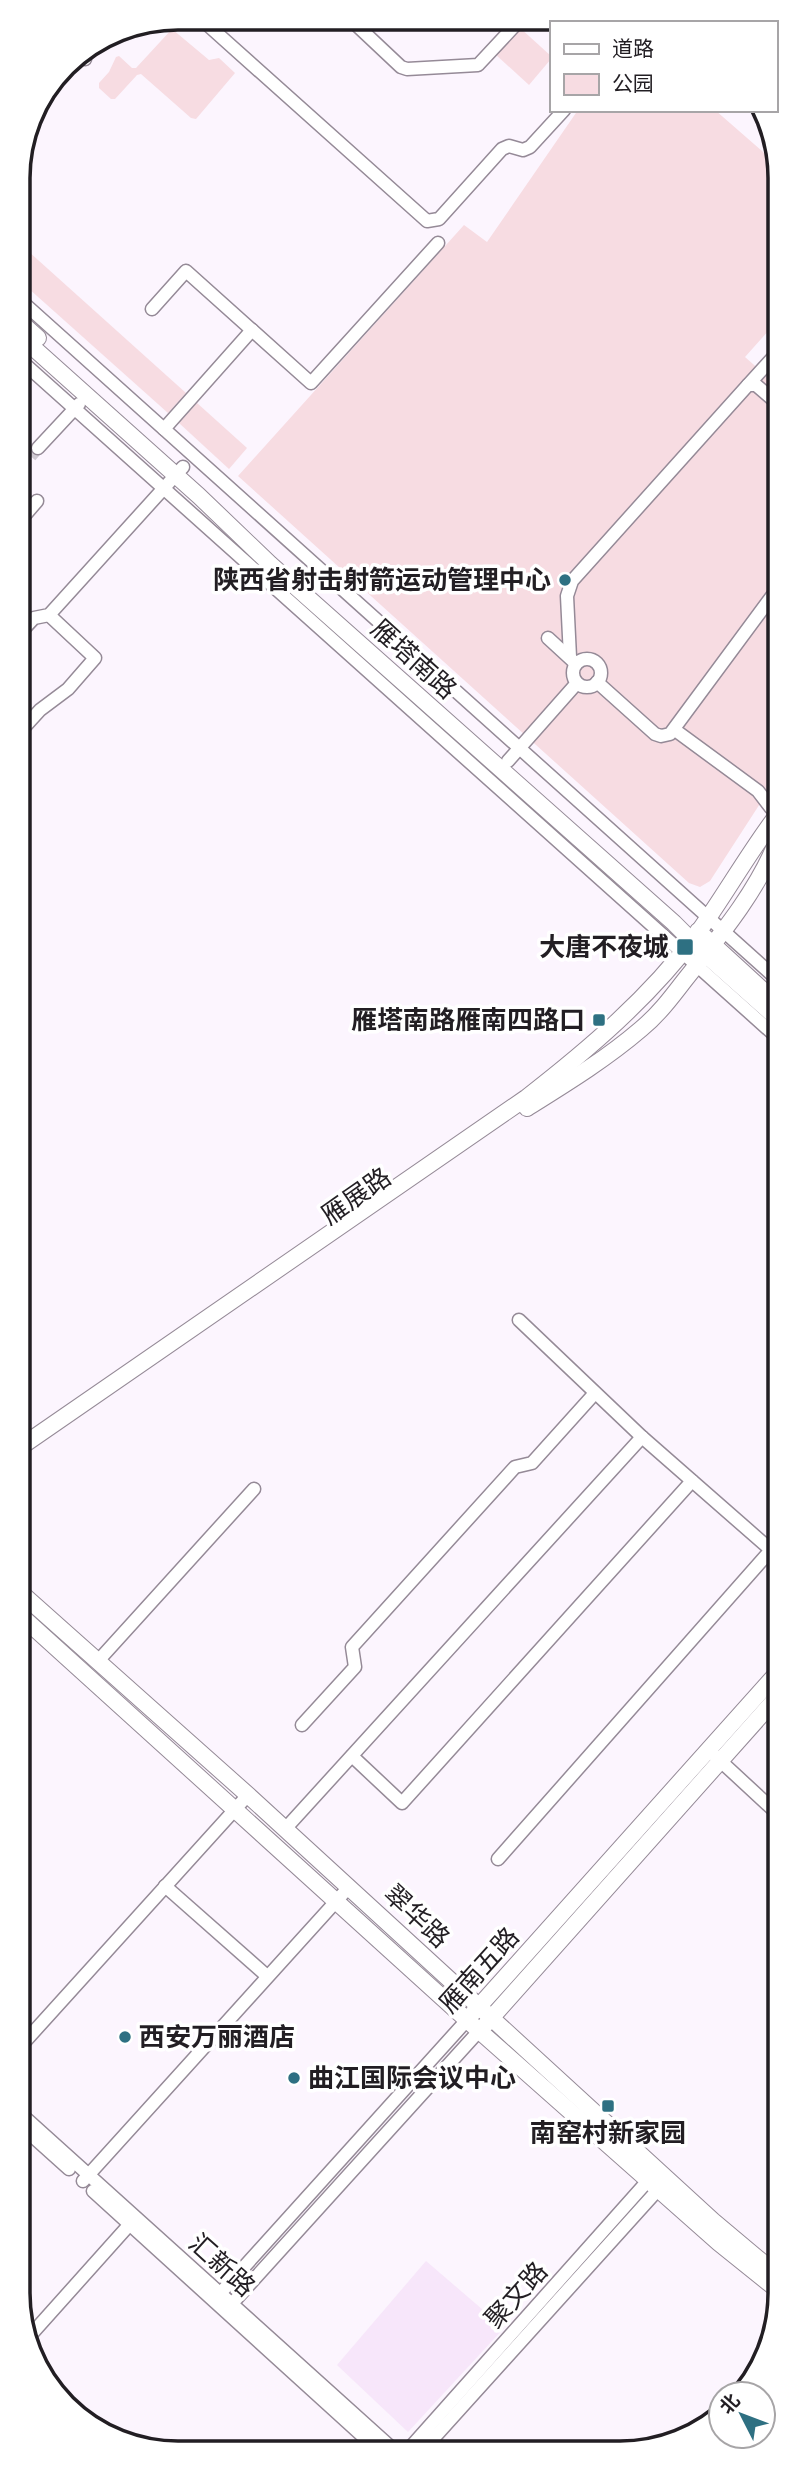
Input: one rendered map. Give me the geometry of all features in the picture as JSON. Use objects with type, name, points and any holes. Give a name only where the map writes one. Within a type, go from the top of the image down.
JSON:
[{"type":"main road","name":"雁塔南路","points":[[30,331],[179,471],[699,930],[705,956],[768,1010]]},
{"type":"main road","name":"雁塔南路","points":[[30,345],[86,396],[179,471],[270,564],[699,930]]},
{"type":"main road","name":"雁展路","points":[[30,1440],[526,1098],[632,1009],[699,930],[768,821]]},
{"type":"main road","name":"雁展路","points":[[30,1453],[424,1178],[602,1060],[644,1026],[705,956],[768,860]]},
{"type":"main road","name":"雁塔南路","points":[[705,956],[768,997]]},
{"type":"main road","name":"翠华路","points":[[30,1601],[286,1828],[492,2018],[728,2251],[768,2283]]},
{"type":"main road","name":"翠华路","points":[[30,1624],[473,2025],[768,2268]]},
{"type":"main road","name":"雁南五路","points":[[473,2025],[492,2018],[715,1755],[768,1685]]},
{"type":"main road","name":"雁南五路","points":[[473,2025],[479,2006],[715,1755],[768,1705]]},
{"type":"street","points":[[213,30],[427,221],[439,219],[502,149],[509,146],[523,150],[530,148],[562,112]]},
{"type":"street","points":[[361,30],[401,67],[407,69],[478,65],[511,30]]},
{"type":"street","points":[[152,309],[186,271],[311,383],[438,243]]},
{"type":"street","points":[[30,309],[519,748],[699,930],[723,932],[768,971]]},
{"type":"street","points":[[164,429],[252,330]]},
{"type":"street","points":[[548,638],[573,660],[586,659],[596,662],[601,672],[597,682],[587,687],[577,683],[573,674],[573,660],[567,596],[569,584],[768,363]]},
{"type":"street","points":[[30,369],[681,953],[705,956],[768,1027]]},
{"type":"street","points":[[748,385],[756,385],[768,395]]},
{"type":"street","points":[[38,448],[86,396]]},
{"type":"street","points":[[30,622],[34,618],[49,615],[179,471]]},
{"type":"street","points":[[30,509],[37,501]]},
{"type":"street","points":[[597,682],[655,734],[667,735],[674,730],[768,602]]},
{"type":"street","points":[[30,721],[68,689],[95,658],[49,615]]},
{"type":"street","points":[[508,761],[577,683]]},
{"type":"street","points":[[674,730],[768,799]]},
{"type":"street","points":[[519,1320],[642,1437],[768,1547]]},
{"type":"street","points":[[302,1725],[355,1667],[352,1647],[515,1467],[532,1463],[595,1393]]},
{"type":"street","points":[[286,1828],[642,1437]]},
{"type":"street","points":[[352,1756],[402,1803],[692,1481]]},
{"type":"street","points":[[98,1661],[254,1489]]},
{"type":"street","points":[[498,1859],[768,1561]]},
{"type":"street","points":[[715,1755],[768,1805]]},
{"type":"street","points":[[30,2036],[248,1795]]},
{"type":"street","points":[[165,1886],[267,1976]]},
{"type":"street","points":[[86,2178],[349,1886]]},
{"type":"street","name":"雁南五路","points":[[217,2297],[473,2025]]},
{"type":"street","name":"雁南五路","points":[[228,2307],[473,2025]]},
{"type":"street","name":"汇新路","points":[[30,2123],[130,2224],[217,2297]]},
{"type":"street","name":"汇新路","points":[[30,2133],[86,2178],[228,2307],[369,2441]]},
{"type":"street","name":"聚文路","points":[[416,2441],[658,2179]]},
{"type":"street","name":"聚文路","points":[[431,2441],[658,2179]]},
{"type":"street","points":[[35,2331],[130,2224]]},
{"type":"street","name":"汇新路","points":[[228,2307],[384,2441]]},
{"type":"shaded area","points":[[426,2261],[504,2328],[408,2432],[337,2365]]},
{"type":"green space","points":[[173,30],[209,60],[219,58],[235,73],[196,119],[191,118],[141,74],[115,99],[111,99],[99,88],[99,83],[109,72],[116,57],[119,56],[132,68],[136,68]]},
{"type":"green space","points":[[516,30],[522,30],[550,55],[550,60],[529,85],[495,54]]},
{"type":"green space","name":"陕西省射击射箭运动管理中心","points":[[577,112],[717,112],[766,155],[768,331],[745,357],[768,377],[768,791],[710,881],[700,887],[689,883],[238,476],[464,225],[487,242]]},
{"type":"green space","points":[[30,253],[186,393],[168,413],[30,290]]},
{"type":"green space","points":[[197,403],[247,448],[229,469],[179,423]]},
{"type":"tunnel","points":[[30,457],[38,448]]},
{"type":"place","name":"陕西省射击射箭运动管理中心","points":[[565,580]]},
{"type":"place","name":"大唐不夜城","points":[[685,947]]},
{"type":"place","name":"雁塔南路雁南四路口","points":[[599,1020]]},
{"type":"place","name":"西安万丽酒店","points":[[125,2037]]},
{"type":"place","name":"曲江国际会议中心","points":[[294,2078]]},
{"type":"place","name":"南窑村新家园","points":[[608,2106]]}]
